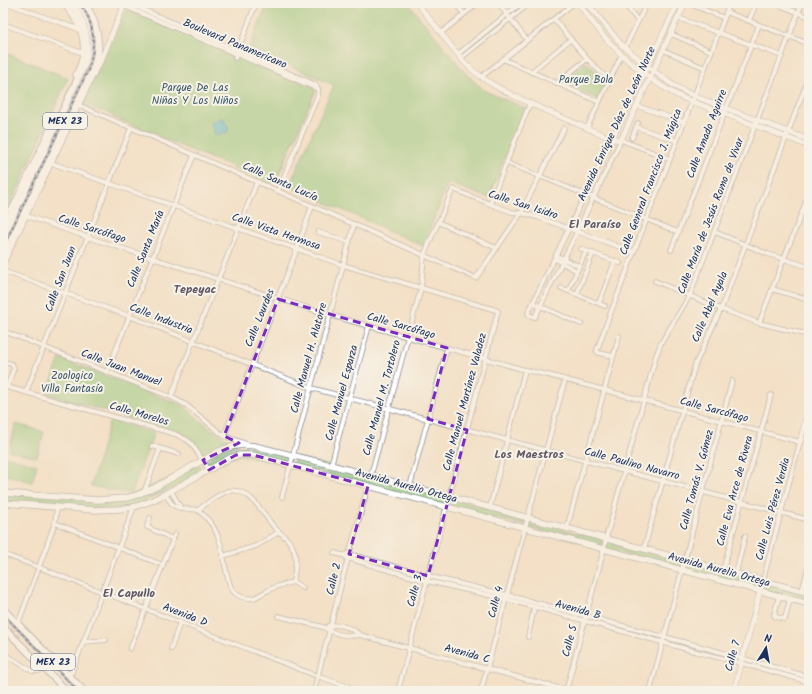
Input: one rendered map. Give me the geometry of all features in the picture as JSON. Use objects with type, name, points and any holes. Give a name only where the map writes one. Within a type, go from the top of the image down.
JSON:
[{"type":"main road","points":[[63,3],[81,30],[85,54]]},
{"type":"main road","name":"MEX 23","points":[[3,251],[58,118],[72,102],[84,68],[87,41],[85,30],[79,14],[71,3]]},
{"type":"main road","name":"MEX 23","points":[[3,238],[19,213],[39,175],[72,102],[90,68],[94,48],[93,36],[90,25],[79,3]]},
{"type":"main road","points":[[3,229],[19,213],[48,170],[72,102],[95,70],[98,58],[99,42],[95,23],[85,3]]},
{"type":"main road","points":[[39,175],[48,170]]},
{"type":"main road","points":[[3,263],[19,213]]},
{"type":"main road","name":"Avenida Aurelio Ortega","points":[[3,493],[98,500],[125,498],[144,493],[159,486],[219,451],[246,444],[264,447],[809,593]]},
{"type":"main road","name":"Avenida Aurelio Ortega","points":[[3,503],[95,510],[134,507],[168,492],[232,457],[240,455],[253,455],[809,604]]},
{"type":"main road","points":[[3,609],[82,691]]},
{"type":"main road","points":[[10,634],[14,628],[19,625]]},
{"type":"main road","points":[[3,627],[60,685],[68,691]]},
{"type":"main road","name":"MEX 23","points":[[24,634],[82,691]]},
{"type":"main road","name":"MEX 23","points":[[19,639],[68,691]]},
{"type":"street","points":[[6,3],[81,30]]},
{"type":"street","points":[[236,54],[256,3]]},
{"type":"street","points":[[417,3],[459,56],[481,77],[497,88],[612,139],[621,140],[670,159]]},
{"type":"street","points":[[455,3],[464,14]]},
{"type":"street","points":[[441,33],[478,3]]},
{"type":"street","points":[[498,3],[527,40]]},
{"type":"street","points":[[459,56],[521,3]]},
{"type":"street","points":[[459,56],[530,3]]},
{"type":"street","points":[[481,77],[574,3]]},
{"type":"street","points":[[578,3],[608,41],[644,74],[675,94],[787,134],[809,140]]},
{"type":"street","points":[[587,3],[625,48],[653,71],[674,86],[725,111]]},
{"type":"street","points":[[624,3],[638,21]]},
{"type":"street","points":[[625,48],[647,3]]},
{"type":"street","points":[[666,3],[676,5]]},
{"type":"street","points":[[687,3],[724,18]]},
{"type":"street","name":"Avenida Enrique Díaz de León Norte","points":[[676,5],[533,303],[528,314],[534,317],[594,198],[678,18],[687,3]]},
{"type":"street","name":"Calle General Francisco J. Múgica","points":[[613,356],[599,353],[597,350],[730,3]]},
{"type":"street","points":[[749,21],[756,3]]},
{"type":"street","points":[[774,3],[809,17]]},
{"type":"street","name":"Calle María de Jesús Romo de Vivar","points":[[606,538],[658,350],[690,296],[802,3]]},
{"type":"street","points":[[95,70],[126,4]]},
{"type":"street","name":"Boulevard Panamericano","points":[[126,4],[318,89],[318,95],[278,191]]},
{"type":"street","points":[[726,12],[809,44]]},
{"type":"street","points":[[678,18],[782,56]]},
{"type":"street","points":[[554,19],[587,59],[610,80]]},
{"type":"street","points":[[3,24],[85,54]]},
{"type":"street","name":"Calle Amado Aguirre","points":[[671,250],[759,25]]},
{"type":"street","points":[[671,34],[712,51]]},
{"type":"street","points":[[531,72],[571,39]]},
{"type":"street","points":[[99,42],[102,44],[107,44]]},
{"type":"street","points":[[663,50],[705,68]]},
{"type":"street","points":[[587,128],[622,54]]},
{"type":"street","points":[[503,59],[599,102]]},
{"type":"street","points":[[557,83],[587,59]]},
{"type":"street","name":"Calle Abel Ayala","points":[[644,549],[695,365],[721,309],[809,77]]},
{"type":"street","name":"Calle Santa Lucía","points":[[72,102],[476,278],[496,248]]},
{"type":"street","points":[[490,204],[530,103]]},
{"type":"street","points":[[637,106],[684,122]]},
{"type":"street","points":[[626,128],[636,127],[677,141]]},
{"type":"street","points":[[632,138],[636,127]]},
{"type":"street","name":"Calle San Juan","points":[[26,392],[130,128]]},
{"type":"street","points":[[438,222],[496,248],[521,213],[564,128]]},
{"type":"street","points":[[787,134],[809,146]]},
{"type":"street","name":"Calle Santa María","points":[[107,372],[194,155]]},
{"type":"street","name":"Calle Vista Hermosa","points":[[52,162],[343,265],[498,311]]},
{"type":"street","points":[[507,163],[678,232]]},
{"type":"street","points":[[171,397],[257,182]]},
{"type":"street","name":"Calle San Isidro","points":[[453,189],[512,212],[537,217],[569,230],[634,252]]},
{"type":"street","name":"Calle Manuel M. Tortolero","points":[[371,476],[421,288],[424,255],[453,189]]},
{"type":"street","points":[[759,323],[809,194]]},
{"type":"street","name":"Calle Lourdes","points":[[224,436],[278,299],[312,206]]},
{"type":"street","name":"Calle Sarcófago","points":[[3,207],[87,237],[330,315],[524,370],[644,400],[800,442]]},
{"type":"street","name":"Calle Manuel H. Alatorre","points":[[282,497],[354,224]]},
{"type":"street","points":[[318,232],[349,242]]},
{"type":"street","points":[[715,232],[745,245],[809,267]]},
{"type":"street","points":[[580,248],[620,263]]},
{"type":"street","points":[[568,291],[586,251]]},
{"type":"street","points":[[577,294],[593,253]]},
{"type":"street","points":[[556,257],[578,269]]},
{"type":"street","points":[[599,303],[615,261]]},
{"type":"street","name":"Calle Industria","points":[[3,271],[129,316],[311,388]]},
{"type":"street","points":[[655,280],[721,309],[759,323],[809,335]]},
{"type":"street","points":[[561,288],[605,306]]},
{"type":"street","points":[[772,289],[809,300]]},
{"type":"street","points":[[533,303],[581,324]]},
{"type":"street","name":"Calle Manuel Martínez Valadez","points":[[449,496],[498,311]]},
{"type":"street","name":"Calle Manuel Esparza","points":[[331,465],[369,326]]},
{"type":"street","name":"Calle Juan Manuel","points":[[3,331],[171,397],[186,405],[224,436],[246,444]]},
{"type":"street","points":[[567,528],[619,336]]},
{"type":"street","points":[[410,486],[447,348]]},
{"type":"street","points":[[3,362],[12,364],[14,368],[5,386]]},
{"type":"street","points":[[490,507],[524,370]]},
{"type":"street","name":"Calle 4","points":[[481,691],[565,380]]},
{"type":"street","name":"Calle Tomás V. Gómez","points":[[650,691],[732,381]]},
{"type":"street","name":"Calle Morelos","points":[[5,386],[175,434],[191,443],[209,470]]},
{"type":"street","name":"Calle Paulino Navarro","points":[[311,388],[809,520]]},
{"type":"street","name":"Calle Eva Arce de Rivera","points":[[723,570],[771,395]]},
{"type":"street","points":[[800,442],[809,407]]},
{"type":"street","name":"Calle Luis Pérez Verdia","points":[[763,580],[800,442]]},
{"type":"street","points":[[152,446],[179,454]]},
{"type":"street","points":[[144,493],[160,449]]},
{"type":"street","name":"Calle 2","points":[[314,691],[368,486]]},
{"type":"street","points":[[198,510],[212,499],[228,491],[238,491],[255,501],[275,528],[292,545],[295,552],[295,573],[293,582]]},
{"type":"street","points":[[168,492],[171,503],[181,508],[198,510],[204,515],[215,530],[219,539],[229,582],[233,591],[243,598],[254,598],[269,590],[293,582],[303,588]]},
{"type":"street","points":[[168,492],[181,508]]},
{"type":"street","name":"Calle 3","points":[[398,691],[449,496]]},
{"type":"street","points":[[66,674],[72,672],[134,507]]},
{"type":"street","points":[[19,625],[38,567],[55,523],[57,508]]},
{"type":"street","points":[[150,518],[147,527],[173,539]]},
{"type":"street","points":[[55,523],[163,565]]},
{"type":"street","points":[[223,556],[256,546],[279,532]]},
{"type":"street","points":[[130,649],[175,534]]},
{"type":"street","points":[[736,573],[745,536]]},
{"type":"street","name":"Calle 5","points":[[567,691],[606,538]]},
{"type":"street","name":"Avenida B","points":[[334,553],[349,556],[374,566],[586,616],[664,637],[742,661],[809,677]]},
{"type":"street","name":"Avenida D","points":[[3,554],[317,676],[361,691]]},
{"type":"street","points":[[802,591],[809,564]]},
{"type":"street","name":"Calle 7","points":[[734,691],[763,580]]},
{"type":"street","points":[[779,596],[774,615],[776,617],[785,619],[790,599]]},
{"type":"street","name":"Avenida B","points":[[506,597],[534,608],[662,643],[742,661]]},
{"type":"street","points":[[528,637],[534,608]]},
{"type":"street","points":[[554,613],[555,608]]},
{"type":"street","name":"Avenida C","points":[[278,616],[323,627],[329,631],[349,636],[360,634]]},
{"type":"street","points":[[171,649],[180,622]]},
{"type":"street","name":"Avenida C","points":[[323,627],[331,625],[351,628],[360,634],[567,691]]},
{"type":"street","points":[[83,642],[106,640]]},
{"type":"street","points":[[3,653],[32,671],[45,669]]},
{"type":"street","name":"Avenida B","points":[[788,673],[809,682]]},
{"type":"street","points":[[54,691],[60,685]]},
{"type":"highlighted area","points":[[278,299],[447,348],[428,419],[467,430],[428,576],[349,554],[368,486],[253,455],[236,455],[209,470],[203,460],[239,443],[224,436]]},
{"type":"green space","points":[[268,3],[408,3],[467,75],[485,91],[525,108],[489,198],[448,183],[423,246],[289,186],[334,85],[249,48]]},
{"type":"green space","name":"Parque De Las Niñas Y Los Niños","points":[[127,9],[315,88],[315,92],[277,179],[272,184],[232,168],[232,166],[159,137],[158,134],[113,117],[102,110],[101,112],[83,103]]},
{"type":"green space","points":[[3,52],[68,78],[10,206],[3,204]]},
{"type":"green space","name":"Parque Bola","points":[[586,62],[608,80],[598,99],[561,83]]},
{"type":"green space","name":"Zoologico Villa Fantasía","points":[[60,358],[184,406],[209,428],[226,439],[239,444],[204,458],[181,434],[47,394]]},
{"type":"green space","points":[[110,420],[154,433],[131,494],[91,486]]},
{"type":"green space","points":[[16,424],[44,432],[37,457],[9,450]]},
{"type":"green space","points":[[249,446],[290,457],[287,464],[239,455],[209,469],[205,462],[215,455],[232,449]]},
{"type":"green space","points":[[5,456],[37,465],[32,482],[3,474],[3,463]]},
{"type":"green space","points":[[296,457],[444,498],[446,499],[446,503],[444,506],[292,464]]},
{"type":"green space","points":[[199,465],[203,471],[171,489],[136,505],[114,509],[3,502],[3,494],[120,500]]},
{"type":"green space","points":[[453,499],[525,519],[525,525],[448,507],[449,502]]},
{"type":"green space","points":[[532,521],[680,561],[681,567],[679,569],[528,527],[529,522]]},
{"type":"green space","points":[[686,563],[757,582],[760,584],[759,589],[684,570]]},
{"type":"green space","points":[[766,583],[809,594],[809,604],[761,591],[761,586]]},
{"type":"water","points":[[222,118],[226,120],[224,122],[228,126],[228,131],[226,134],[224,132],[218,135],[213,134],[215,131],[211,126],[212,121],[213,120],[215,122],[217,119]]},
{"type":"tunnel","points":[[3,622],[19,639]]},
{"type":"railway","points":[[3,247],[91,62],[93,35],[89,18],[79,3]]},
{"type":"railway","points":[[3,614],[78,691]]},
{"type":"district","name":"El Paraíso","points":[[595,224]]},
{"type":"district","name":"Tepeyac","points":[[195,289]]},
{"type":"district","name":"Los Maestros","points":[[529,454]]},
{"type":"district","name":"El Capullo","points":[[129,593]]}]
